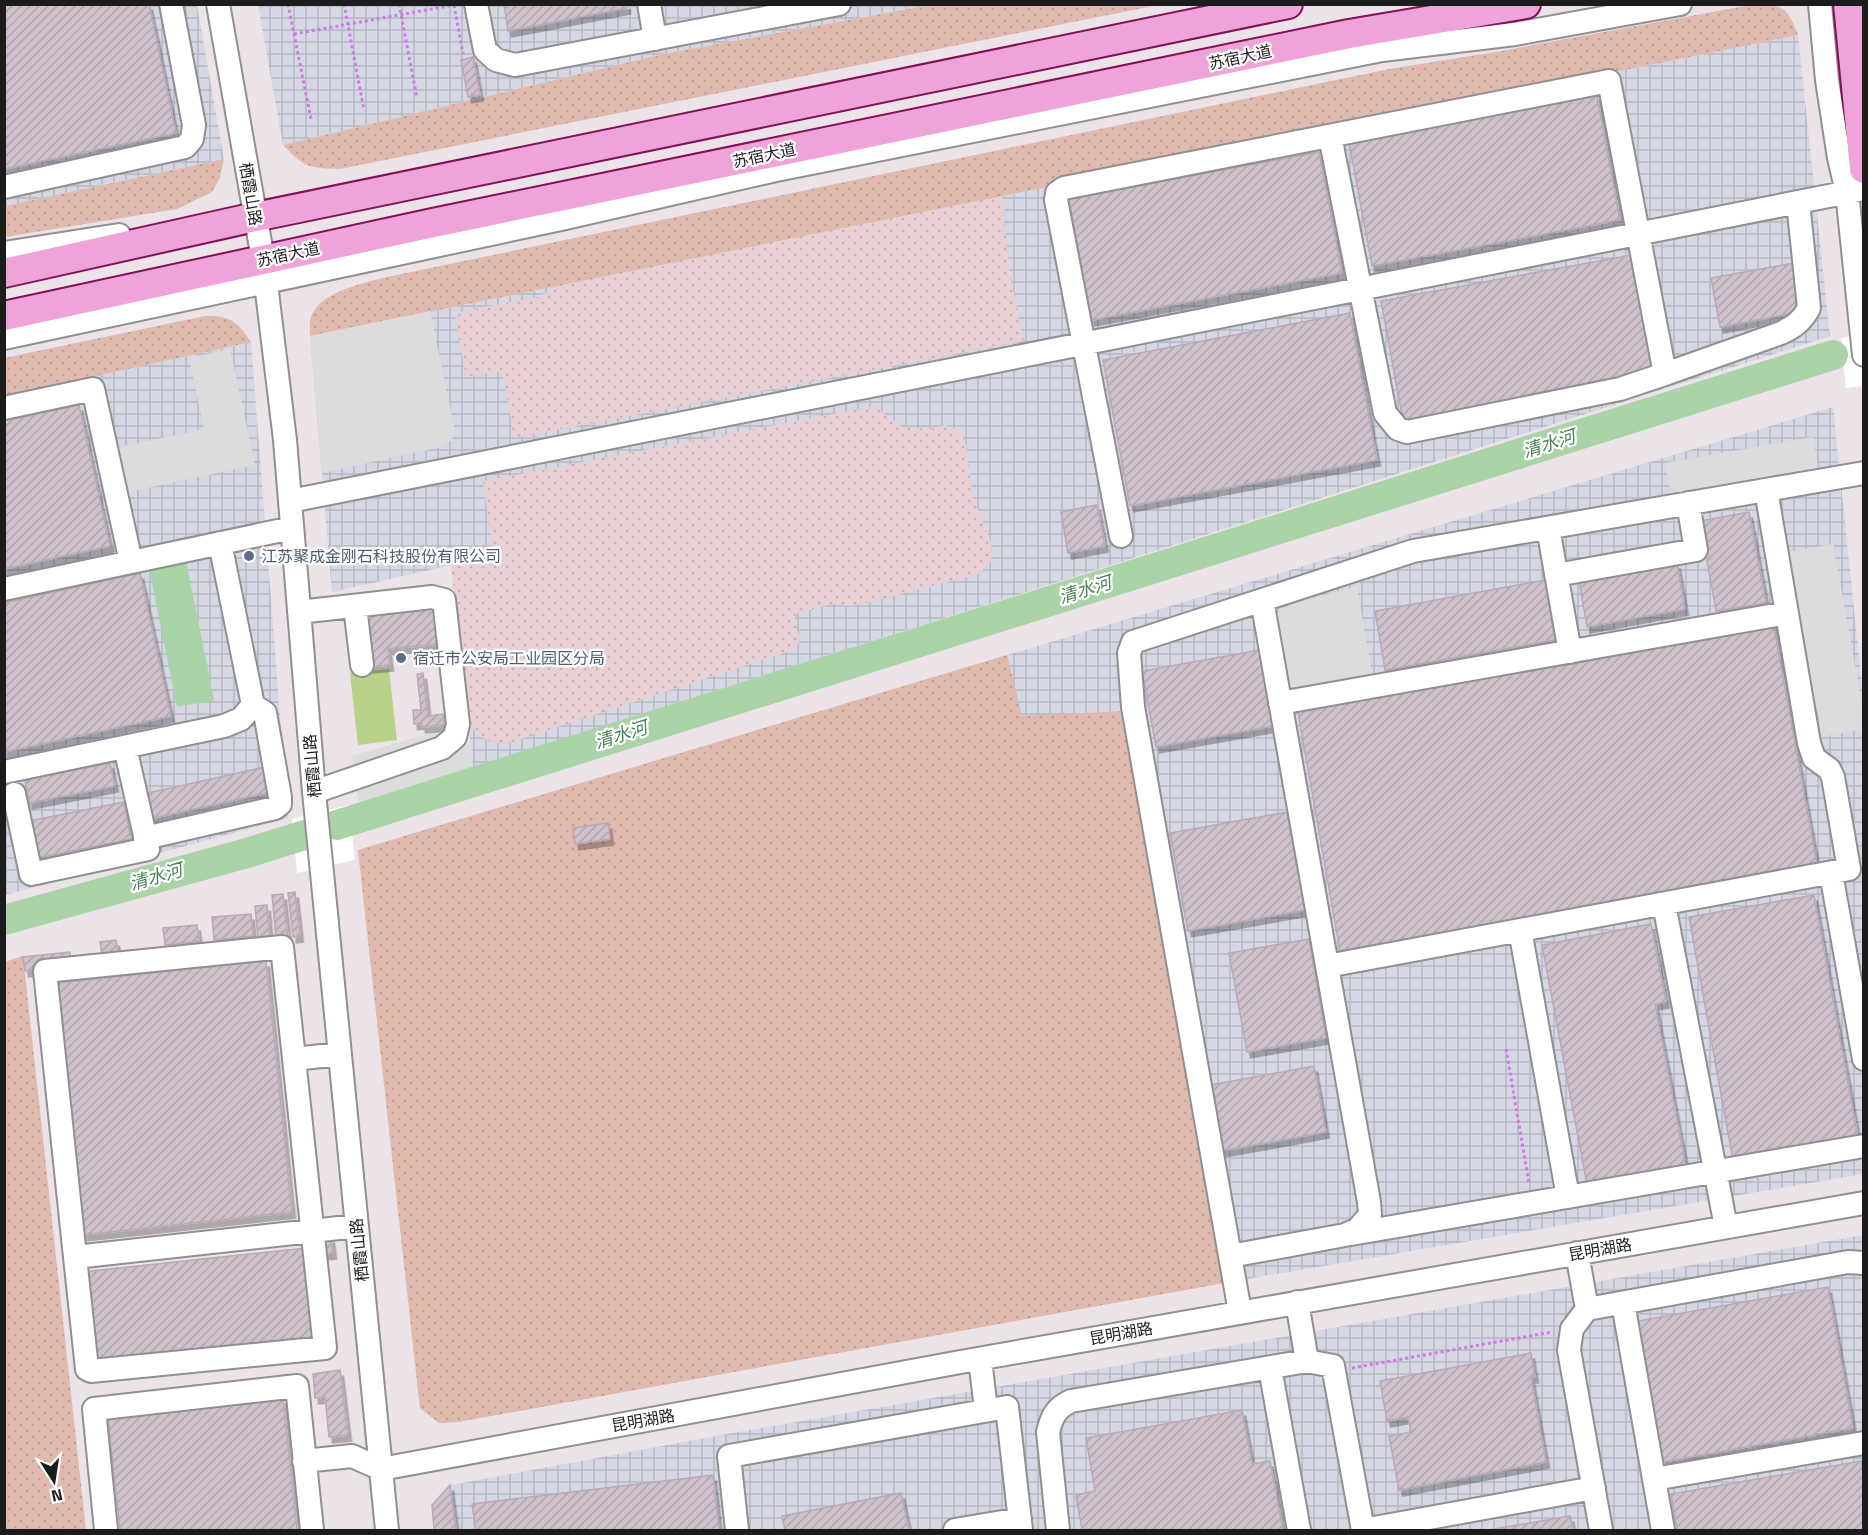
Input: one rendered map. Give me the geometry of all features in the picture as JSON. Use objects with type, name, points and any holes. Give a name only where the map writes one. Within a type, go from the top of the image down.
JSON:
[{"type":"main road","points":[[4,273],[254,211],[1288,4]]},
{"type":"main road","name":"苏宿大道","points":[[4,316],[265,270],[1349,34],[1526,4]]},
{"type":"main road","points":[[1848,4],[1863,169]]},
{"type":"street","points":[[4,187],[185,147],[192,139],[194,125],[171,4]]},
{"type":"street","name":"栖霞山路","points":[[218,4],[265,270],[285,440],[314,792],[387,1530]]},
{"type":"street","points":[[476,4],[485,51],[496,60],[515,65],[811,7],[839,4]]},
{"type":"street","points":[[649,4],[655,39]]},
{"type":"street","points":[[4,253],[254,211],[1227,4]]},
{"type":"street","points":[[4,338],[265,270],[561,219],[776,170],[1382,50],[1515,34],[1680,4]]},
{"type":"street","points":[[1820,4],[1827,80],[1839,158],[1855,190],[1863,355]]},
{"type":"street","points":[[1121,537],[1056,200],[1057,193],[1064,189],[1609,81],[1665,374]]},
{"type":"street","points":[[1330,136],[1385,413],[1398,429],[1407,432],[1620,389],[1794,327],[1803,319],[1809,308],[1798,201]]},
{"type":"street","points":[[290,501],[1855,190]]},
{"type":"street","points":[[4,408],[93,389],[131,562]]},
{"type":"street","points":[[1240,1312],[1133,707],[1129,653],[1133,642],[1413,551],[1863,473]]},
{"type":"street","points":[[1327,966],[1849,869],[1833,777],[1829,769],[1814,758],[1809,743],[1766,490]]},
{"type":"street","points":[[1556,575],[1696,550],[1688,503]]},
{"type":"street","points":[[4,589],[292,528]]},
{"type":"street","points":[[1548,528],[1570,652]]},
{"type":"street","points":[[145,838],[275,808],[280,804],[264,713],[253,705],[220,543]]},
{"type":"street","points":[[299,612],[432,597],[444,600],[458,724],[451,742],[442,748],[314,792]]},
{"type":"street","points":[[1262,600],[1369,1202],[1370,1215],[1365,1222],[1358,1229],[1345,1235]]},
{"type":"street","points":[[355,606],[362,665]]},
{"type":"street","points":[[1280,703],[1787,613]]},
{"type":"street","points":[[4,772],[224,726],[241,719],[253,705]]},
{"type":"street","points":[[14,794],[31,874],[147,849],[125,747]]},
{"type":"street","points":[[1831,873],[1863,1059]]},
{"type":"street","points":[[1664,904],[1726,1227]]},
{"type":"street","points":[[1520,930],[1568,1197]]},
{"type":"street","points":[[282,947],[294,1059],[325,1348],[91,1371],[87,1369],[45,971],[282,947]]},
{"type":"street","points":[[294,1059],[340,1054]]},
{"type":"street","points":[[1230,1256],[1863,1146]]},
{"type":"street","name":"昆明湖路","points":[[381,1469],[1240,1312],[1863,1203]]},
{"type":"street","points":[[75,1257],[357,1226]]},
{"type":"street","points":[[1577,1253],[1587,1309]]},
{"type":"street","points":[[1602,1530],[1569,1350],[1572,1329],[1587,1309],[1848,1262],[1863,1263]]},
{"type":"street","points":[[1297,1302],[1307,1361]]},
{"type":"street","points":[[1623,1303],[1663,1530]]},
{"type":"street","points":[[980,1359],[986,1410]]},
{"type":"street","points":[[1058,1530],[1048,1432],[1052,1416],[1060,1406],[1071,1401],[1307,1361],[1334,1366],[1363,1530],[1594,1488]]},
{"type":"street","points":[[1270,1368],[1299,1530]]},
{"type":"street","points":[[106,1530],[94,1409],[297,1386],[312,1530]]},
{"type":"street","points":[[737,1530],[729,1456],[1007,1407],[1021,1525],[961,1530]]},
{"type":"street","points":[[1654,1479],[1863,1443]]},
{"type":"street","points":[[304,1461],[351,1456],[381,1469]]},
{"type":"path","points":[[288,4],[311,119]]},
{"type":"path","points":[[344,4],[364,110]]},
{"type":"path","points":[[399,4],[417,98]]},
{"type":"path","points":[[294,34],[454,5],[463,54]]},
{"type":"path","points":[[1506,1049],[1533,1203]]},
{"type":"path","points":[[1334,1366],[1351,1368],[1572,1329]]},
{"type":"shaded area","points":[[4,5],[197,5],[224,159],[5,206]]},
{"type":"shaded area","points":[[258,5],[930,5],[663,54],[283,145]]},
{"type":"shaded area","points":[[930,5],[1158,5],[340,169],[308,165],[283,145],[663,54]]},
{"type":"shaded area","points":[[1750,5],[1782,8],[1790,17],[1798,35],[310,336],[311,317],[322,302],[341,291],[382,278],[1389,69],[1496,52]]},
{"type":"shaded area","points":[[1798,35],[1830,336],[473,768],[452,565],[332,592],[310,336]]},
{"type":"shaded area","points":[[224,159],[220,178],[212,192],[177,209],[5,237],[5,206]]},
{"type":"shaded area","points":[[1002,196],[1005,205],[1004,219],[1010,276],[1024,341],[514,438],[502,371],[466,377],[455,319],[462,311],[538,297],[558,286]]},
{"type":"shaded area","points":[[430,311],[455,431],[452,440],[441,447],[322,473],[310,336]]},
{"type":"shaded area","points":[[205,316],[221,317],[232,321],[242,329],[251,342],[5,396],[4,358]]},
{"type":"shaded area","points":[[251,342],[288,818],[5,895],[5,396]]},
{"type":"shaded area","points":[[230,349],[255,465],[124,493],[115,448],[204,429],[189,358]]},
{"type":"shaded area","points":[[875,406],[902,427],[930,429],[945,425],[960,431],[966,445],[973,497],[990,539],[993,555],[989,564],[979,574],[866,603],[850,606],[833,604],[798,613],[794,619],[800,639],[796,649],[506,744],[491,742],[480,736],[469,725],[450,558],[493,551],[483,481]]},
{"type":"shaded area","points":[[1833,407],[1864,706],[1863,1174],[1224,1283],[458,1422],[439,1423],[420,1408],[358,850]]},
{"type":"shaded area","points":[[1813,437],[1819,472],[1672,499],[1665,463]]},
{"type":"shaded area","points":[[1833,544],[1863,709],[1863,729],[1822,737],[1788,552]]},
{"type":"shaded area","points":[[186,561],[214,700],[177,707],[149,568]]},
{"type":"shaded area","points":[[1357,586],[1372,674],[1283,689],[1275,615],[1289,605]]},
{"type":"shaded area","points":[[1007,655],[1022,716],[1126,711],[1224,1283],[458,1422],[439,1423],[420,1408],[358,850]]},
{"type":"shaded area","points":[[389,669],[397,740],[358,745],[350,673]]},
{"type":"shaded area","points":[[438,731],[444,752],[471,744],[473,768],[359,805],[352,756]]},
{"type":"shaded area","points":[[23,956],[86,1530],[5,1530],[4,962]]},
{"type":"shaded area","points":[[1863,1235],[1863,1530],[434,1530],[432,1505],[451,1485],[716,1436]]},
{"type":"pier","points":[[1863,335],[1863,386],[1846,388],[1841,338]]},
{"type":"pier","points":[[349,805],[355,860],[297,873],[292,819]]},
{"type":"building","points":[[4,4],[149,4],[176,133],[4,169]]},
{"type":"building","points":[[504,4],[627,4],[627,8],[508,31]]},
{"type":"building","points":[[473,57],[480,95],[468,97],[461,60]]},
{"type":"building","points":[[1597,96],[1620,220],[1372,266],[1349,142]]},
{"type":"building","points":[[1319,152],[1342,273],[1091,320],[1069,199]]},
{"type":"building","points":[[1631,255],[1653,374],[1403,421],[1381,301]]},
{"type":"building","points":[[1794,263],[1803,311],[1720,327],[1711,278]]},
{"type":"building","points":[[1350,313],[1377,460],[1130,506],[1103,360]]},
{"type":"building","points":[[79,405],[110,546],[4,569],[4,421]]},
{"type":"building","points":[[1097,505],[1105,546],[1068,553],[1061,512]]},
{"type":"building","points":[[1749,512],[1766,603],[1716,611],[1700,521]]},
{"type":"building","points":[[1677,563],[1685,609],[1587,627],[1579,581]]},
{"type":"building","points":[[140,573],[171,716],[4,752],[4,603]]},
{"type":"building","points":[[1545,580],[1555,640],[1385,670],[1375,611]]},
{"type":"building","points":[[443,603],[447,643],[388,649],[390,665],[368,667],[363,614]]},
{"type":"building","points":[[1773,622],[1817,865],[1340,951],[1297,707]]},
{"type":"building","points":[[1260,650],[1274,726],[1156,747],[1142,671]]},
{"type":"building","points":[[423,673],[428,716],[443,714],[444,725],[422,727],[421,723],[414,724],[413,710],[421,710],[417,674]]},
{"type":"building","points":[[110,763],[115,786],[29,803],[25,780]]},
{"type":"building","points":[[265,767],[271,792],[149,819],[143,794]]},
{"type":"building","points":[[124,802],[131,839],[36,858],[29,821]]},
{"type":"building","points":[[1287,812],[1305,910],[1188,931],[1170,833]]},
{"type":"building","points":[[608,823],[610,839],[575,844],[573,828]]},
{"type":"building","points":[[295,892],[300,936],[293,937],[288,893]]},
{"type":"building","points":[[283,894],[288,938],[276,939],[272,895]]},
{"type":"building","points":[[1814,895],[1858,1138],[1733,1161],[1689,917]]},
{"type":"building","points":[[267,905],[270,939],[258,940],[255,906]]},
{"type":"building","points":[[251,914],[253,936],[214,940],[212,917]]},
{"type":"building","points":[[1651,924],[1666,1002],[1655,1004],[1686,1167],[1587,1185],[1542,945]]},
{"type":"building","points":[[197,925],[199,941],[165,945],[163,928]]},
{"type":"building","points":[[1309,939],[1326,1038],[1247,1052],[1229,953]]},
{"type":"building","points":[[116,940],[118,953],[102,955],[100,942]]},
{"type":"building","points":[[70,952],[72,965],[25,971],[23,957]]},
{"type":"building","points":[[266,961],[292,1212],[83,1235],[56,983]]},
{"type":"building","points":[[1314,1066],[1326,1132],[1222,1151],[1210,1085]]},
{"type":"building","points":[[331,1237],[333,1253],[322,1254],[321,1238]]},
{"type":"building","points":[[306,1248],[316,1343],[92,1367],[82,1272]]},
{"type":"building","points":[[1828,1287],[1853,1428],[1663,1462],[1638,1321]]},
{"type":"building","points":[[1531,1353],[1535,1377],[1531,1377],[1546,1462],[1399,1490],[1389,1436],[1411,1432],[1408,1417],[1387,1421],[1380,1381]]},
{"type":"building","points":[[340,1370],[348,1435],[329,1437],[325,1397],[315,1398],[313,1374]]},
{"type":"building","points":[[283,1398],[297,1530],[120,1530],[108,1418]]},
{"type":"building","points":[[1242,1410],[1252,1464],[1270,1461],[1283,1530],[1082,1530],[1076,1495],[1095,1491],[1086,1438]]},
{"type":"building","points":[[1861,1461],[1864,1477],[1864,1530],[1677,1530],[1671,1494]]},
{"type":"building","points":[[713,1475],[719,1530],[476,1530],[472,1504]]},
{"type":"building","points":[[450,1485],[456,1530],[434,1530],[432,1505]]},
{"type":"building","points":[[901,1493],[909,1530],[785,1530],[782,1516]]},
{"type":"building","points":[[1570,1516],[1573,1530],[1489,1530]]},
{"type":"waterway","name":"清水河","points":[[337,825],[1833,355]]},
{"type":"waterway","name":"清水河","points":[[4,920],[308,834]]},
{"type":"place","name":"江苏聚成金刚石科技股份有限公司","points":[[249,556]]},
{"type":"place","name":"宿迁市公安局工业园区分局","points":[[401,658]]}]
